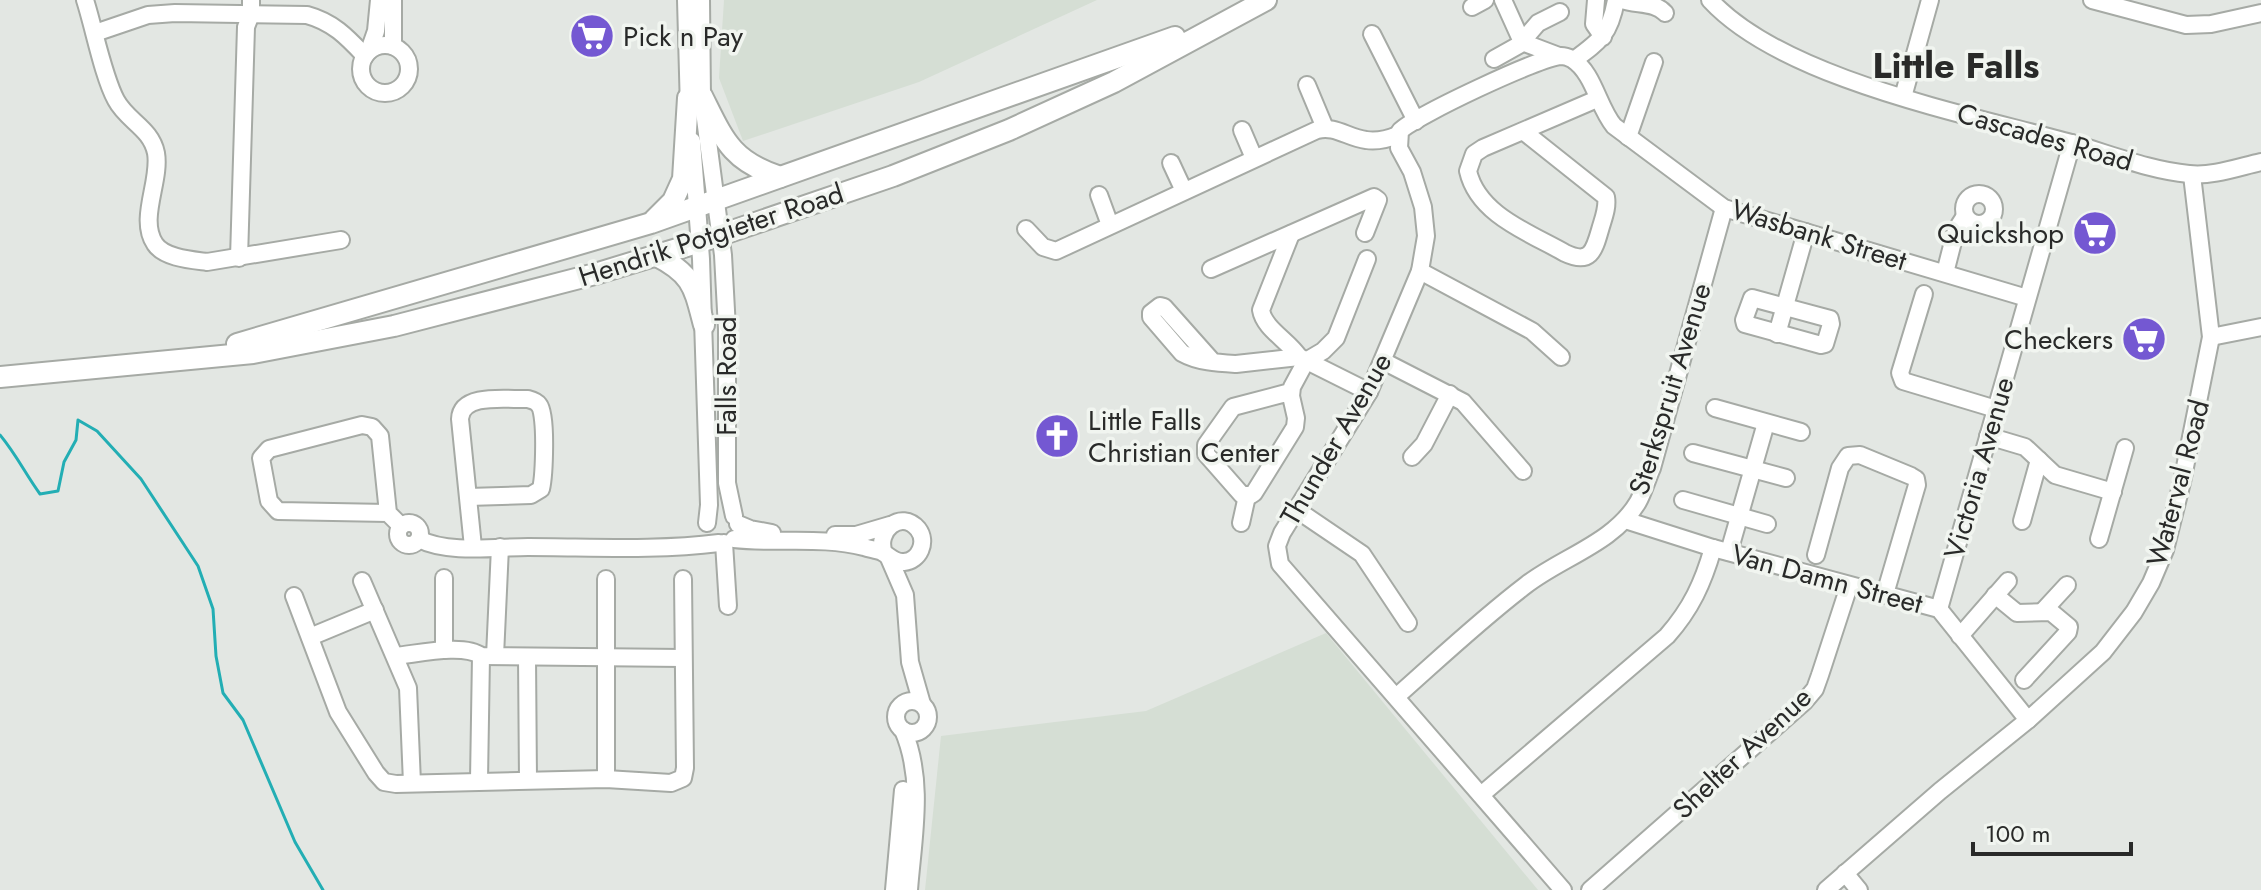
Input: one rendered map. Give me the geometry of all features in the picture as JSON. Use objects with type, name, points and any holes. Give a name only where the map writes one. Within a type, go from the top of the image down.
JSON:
[{"type":"main road","name":"Hendrik Potgieter Road","points":[[0,377],[253,353],[394,326],[595,274],[700,242],[893,176],[1009,130],[1114,82],[1266,0]]},
{"type":"main road","name":"Hendrik Potgieter Road","points":[[171,362],[651,223],[1223,21]]},
{"type":"main road","points":[[695,97],[733,151],[758,170],[780,177]]},
{"type":"main road","points":[[651,223],[673,201],[683,179],[695,97]]},
{"type":"main road","points":[[655,255],[680,270],[692,282],[704,325]]},
{"type":"street","points":[[85,0],[114,97],[123,112],[147,132],[153,143],[157,158],[150,231],[156,245],[189,260],[207,262],[341,240]]},
{"type":"street","points":[[367,53],[380,46],[393,46],[401,52],[409,70],[404,83],[394,92],[374,91],[364,82],[361,69],[367,53],[376,31],[379,0]]},
{"type":"street","points":[[393,0],[393,46]]},
{"type":"street","points":[[686,0],[708,203]]},
{"type":"street","points":[[695,97],[701,0]]},
{"type":"street","points":[[1503,0],[1522,42],[1566,58]]},
{"type":"street","points":[[1596,0],[1594,24],[1603,37]]},
{"type":"street","points":[[1026,229],[1043,247],[1052,251],[1325,128],[1366,140],[1394,141],[1405,126],[1481,88],[1566,58],[1603,37],[1613,17],[1616,0]]},
{"type":"street","points":[[1622,0],[1659,7],[1665,13]]},
{"type":"street","name":"Cascades Road","points":[[1710,0],[1728,19],[1782,50],[1822,69],[1903,97],[2072,143],[2139,165],[2192,175],[2261,162]]},
{"type":"street","points":[[1903,97],[1930,0]]},
{"type":"street","points":[[2092,0],[2186,25],[2211,24],[2261,13]]},
{"type":"street","points":[[95,33],[148,15],[251,7],[325,20],[367,53]]},
{"type":"street","points":[[239,258],[246,27],[251,7]]},
{"type":"street","points":[[1494,59],[1522,42],[1534,25],[1560,12]]},
{"type":"street","points":[[1372,34],[1416,121]]},
{"type":"street","name":"Wasbank Street","points":[[1566,58],[1585,73],[1604,114],[1628,137],[1724,208],[2027,298]]},
{"type":"street","points":[[1628,137],[1654,62]]},
{"type":"street","points":[[1307,85],[1325,128]]},
{"type":"street","points":[[1523,131],[1606,197],[1607,205],[1594,251],[1586,257],[1575,258],[1497,214],[1486,205],[1470,178],[1469,162],[1474,154],[1523,131],[1597,99]]},
{"type":"street","points":[[1242,130],[1254,158]]},
{"type":"street","name":"Thunder Avenue","points":[[1394,141],[1412,172],[1423,207],[1426,236],[1420,271],[1369,392],[1282,533],[1277,546],[1280,564],[1563,890]]},
{"type":"street","name":"Victoria Avenue","points":[[1939,609],[2072,143]]},
{"type":"street","points":[[1171,163],[1184,191]]},
{"type":"street","name":"Waterval Road","points":[[1826,890],[2028,720],[2103,652],[2134,612],[2151,583],[2165,550],[2182,482],[2211,337],[2192,175]]},
{"type":"street","points":[[1099,195],[1110,225]]},
{"type":"street","points":[[1211,269],[1374,197],[1378,200],[1365,233]]},
{"type":"street","name":"Falls Road","points":[[708,203],[721,234],[727,329],[728,606]]},
{"type":"street","name":"Falls Road","points":[[707,525],[709,505],[700,242],[708,203]]},
{"type":"street","name":"Sterkspruit Avenue","points":[[1396,697],[1470,630],[1530,582],[1608,535],[1625,520],[1639,501],[1652,468],[1724,208]]},
{"type":"street","points":[[1945,273],[1956,230],[1965,216]]},
{"type":"street","points":[[1777,334],[1806,232]]},
{"type":"street","points":[[1291,234],[1261,310],[1264,321],[1302,359],[1369,392]]},
{"type":"street","points":[[1213,362],[1236,364],[1302,359],[1323,351],[1336,338],[1367,259]]},
{"type":"street","points":[[1420,271],[1532,331],[1561,357]]},
{"type":"street","points":[[1924,294],[1900,373],[1903,381],[1996,409]]},
{"type":"street","points":[[1754,298],[1830,319],[1825,344],[1777,334],[1745,324],[1749,300],[1754,298]]},
{"type":"street","points":[[2211,337],[2261,327]]},
{"type":"street","points":[[1247,496],[1254,493],[1295,427],[1290,392],[1302,359]]},
{"type":"street","points":[[1383,361],[1463,402],[1523,471]]},
{"type":"street","points":[[1247,496],[1238,491],[1206,454],[1205,448],[1233,407],[1290,392]]},
{"type":"street","points":[[1412,457],[1424,444],[1450,394]]},
{"type":"street","points":[[468,497],[531,495],[541,489],[543,421],[540,406],[535,402],[528,399],[479,401],[464,406],[460,419],[473,547]]},
{"type":"street","points":[[1715,408],[1801,432]]},
{"type":"street","points":[[1481,795],[1667,636],[1684,617],[1739,517],[1766,423]]},
{"type":"street","points":[[388,513],[278,511],[269,501],[261,458],[269,449],[288,443],[362,425],[372,427],[380,436],[388,513],[401,526],[414,523],[419,528],[419,539],[437,546],[678,546],[730,533],[858,546],[901,562],[918,555]]},
{"type":"street","points":[[707,426],[727,425]]},
{"type":"street","points":[[1988,436],[2025,447],[2055,475],[2113,492]]},
{"type":"street","points":[[2099,539],[2125,448]]},
{"type":"street","points":[[1693,453],[1786,478]]},
{"type":"street","points":[[1816,555],[1840,468],[1848,456],[1860,455],[1911,476],[1916,479],[1917,485],[1885,594]]},
{"type":"street","points":[[2022,521],[2039,460]]},
{"type":"street","points":[[1241,523],[1247,496]]},
{"type":"street","points":[[1683,500],[1767,524]]},
{"type":"street","points":[[1297,510],[1362,554],[1408,623]]},
{"type":"street","points":[[678,546],[707,525],[717,512],[728,512],[730,533]]},
{"type":"street","name":"Van Damn Street","points":[[1625,520],[1721,550],[1939,609],[2028,720]]},
{"type":"street","points":[[707,525],[710,537],[730,533],[827,536],[856,535],[905,522],[917,528],[922,541],[905,595]]},
{"type":"street","points":[[891,524],[881,540],[905,595],[910,662],[928,719],[923,728],[915,769],[916,804],[909,890]]},
{"type":"street","points":[[479,780],[500,547]]},
{"type":"street","points":[[444,578],[444,650]]},
{"type":"street","points":[[606,579],[606,779]]},
{"type":"street","points":[[294,596],[338,712],[384,782],[606,779],[671,783],[683,778],[685,768],[683,579]]},
{"type":"street","points":[[362,581],[408,688],[412,783]]},
{"type":"street","points":[[1960,636],[2008,581]]},
{"type":"street","points":[[2043,611],[2067,585]]},
{"type":"street","name":"Shelter Avenue","points":[[1590,890],[1804,702],[1815,689],[1849,586]]},
{"type":"street","points":[[1995,595],[2017,613],[2043,611],[2055,614],[2069,629],[2024,680]]},
{"type":"street","points":[[310,637],[375,610]]},
{"type":"street","points":[[395,656],[444,650],[475,651],[488,656],[683,658]]},
{"type":"street","points":[[527,657],[528,780]]},
{"type":"street","points":[[910,662],[896,718],[915,769]]},
{"type":"street","points":[[901,705],[914,701],[922,704]]},
{"type":"street","points":[[903,730],[914,733],[923,728]]},
{"type":"street","points":[[894,890],[903,790]]},
{"type":"street","points":[[1845,873],[1859,890]]},
{"type":"shaded area","points":[[724,0],[1097,0],[919,82],[743,141],[719,78]]},
{"type":"shaded area","points":[[1326,633],[1538,890],[925,890],[941,736],[1146,711]]},
{"type":"waterway","points":[[0,435],[40,494],[58,491],[64,462],[76,440],[78,420],[97,431],[141,479],[198,566],[213,609],[216,656],[223,693],[243,720],[295,842],[323,890]]},
{"type":"place","name":"Pick n Pay","points":[[592,36]]},
{"type":"place","name":"Quickshop","points":[[2095,233]]},
{"type":"place","name":"Checkers","points":[[2144,339]]},
{"type":"place","name":"Little Falls Christian Center","points":[[1057,436]]},
{"type":"district","name":"Little Falls","points":[[1956,65]]}]
